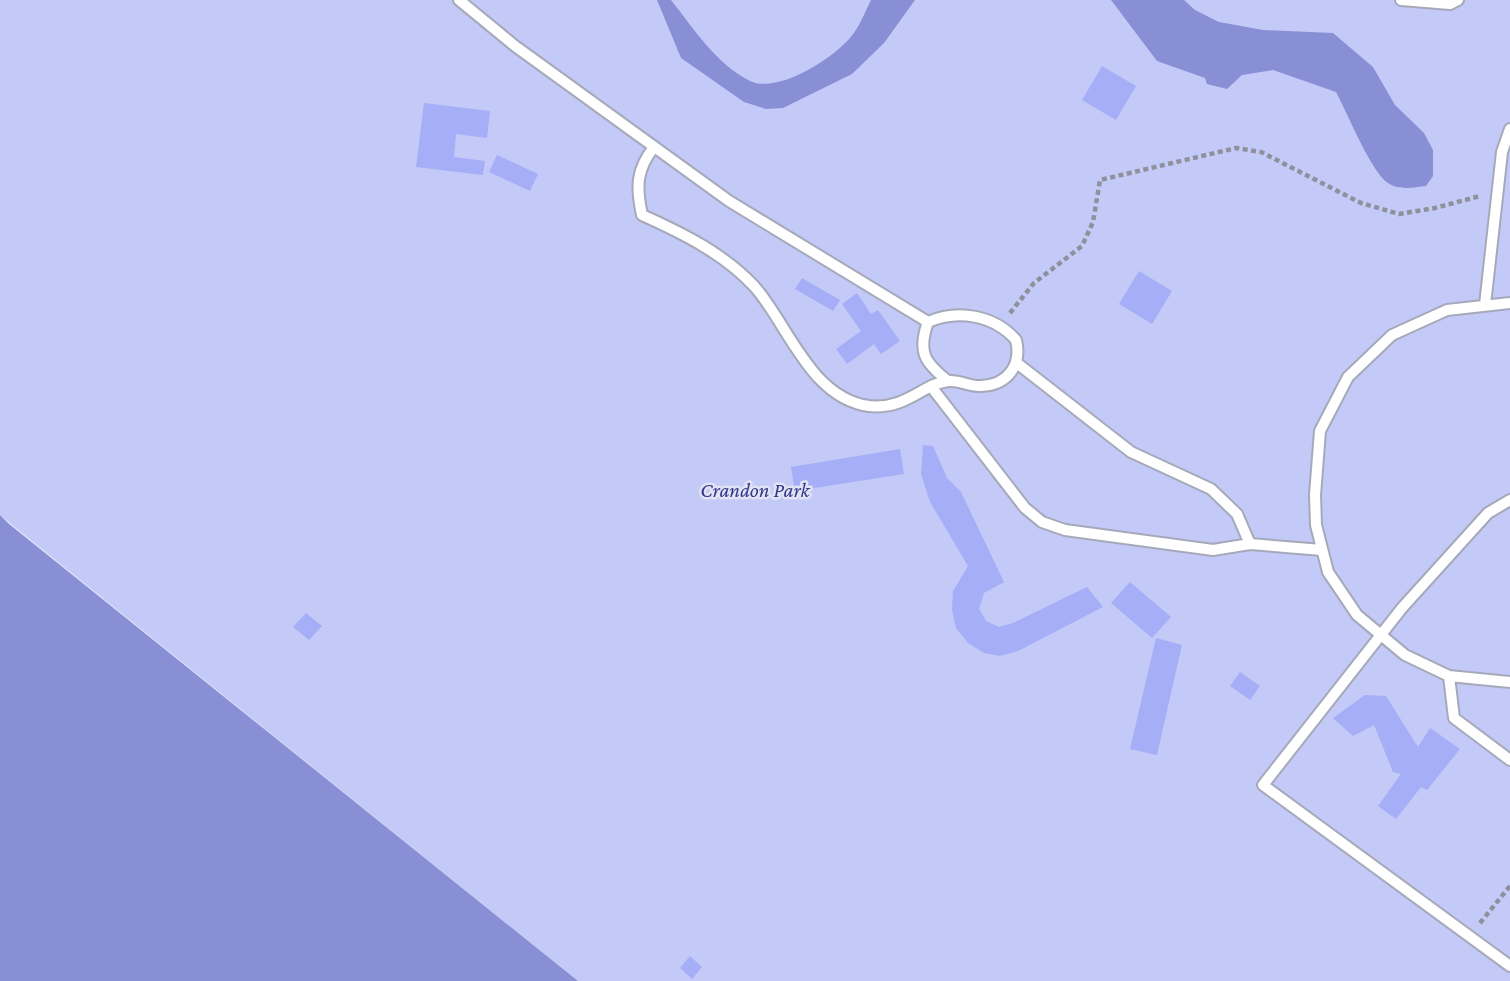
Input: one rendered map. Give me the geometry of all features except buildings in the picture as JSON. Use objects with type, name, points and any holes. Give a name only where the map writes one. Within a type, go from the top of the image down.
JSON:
[{"type":"lane","points":[[459,0],[515,46],[729,201],[928,322]]},
{"type":"lane","points":[[1401,0],[1450,4],[1458,0]]},
{"type":"lane","points":[[1485,305],[1502,152],[1510,128]]},
{"type":"lane","points":[[654,147],[642,162],[636,184],[642,215],[678,232],[729,264],[754,287],[803,358],[828,386],[851,401],[890,406],[948,381]]},
{"type":"lane","points":[[1510,303],[1447,310],[1392,335],[1348,377],[1320,431],[1315,495],[1322,550],[1328,572],[1339,593],[1380,636],[1405,655],[1449,676],[1510,682]]},
{"type":"lane","points":[[944,315],[963,315],[984,318],[1000,325],[1016,340],[1018,364],[1012,373],[981,386],[948,381],[928,365],[923,348],[928,322],[944,315]]},
{"type":"lane","points":[[1018,364],[1132,452],[1211,489],[1237,514],[1251,544]]},
{"type":"lane","points":[[933,388],[1005,485],[1042,522],[1065,530],[1213,550],[1251,544],[1322,550]]},
{"type":"lane","points":[[1510,500],[1488,513],[1380,636],[1263,785],[1510,966]]},
{"type":"lane","points":[[1449,676],[1454,718],[1510,760]]},
{"type":"path","points":[[1000,325],[1034,283],[1082,246],[1093,222],[1100,180],[1236,148],[1261,152],[1361,203],[1399,214],[1498,191]]},
{"type":"path","points":[[1469,936],[1510,886]]},
{"type":"green space","name":"Crandon Park","points":[[0,0],[1510,0],[1510,981],[578,981],[0,515]]},
{"type":"shaded area","points":[[657,0],[671,0],[716,56],[738,74],[762,84],[789,79],[831,55],[853,34],[871,0],[915,0],[884,43],[852,74],[783,108],[766,109],[744,102],[681,58]]},
{"type":"shaded area","points":[[1111,0],[1184,0],[1195,10],[1219,22],[1263,30],[1333,33],[1373,67],[1395,105],[1424,133],[1433,150],[1433,176],[1426,186],[1412,188],[1392,185],[1381,177],[1336,92],[1273,70],[1242,75],[1227,89],[1207,84],[1205,78],[1157,61]]},
{"type":"shaded area","points":[[0,515],[9,524],[578,981],[0,981]]}]
